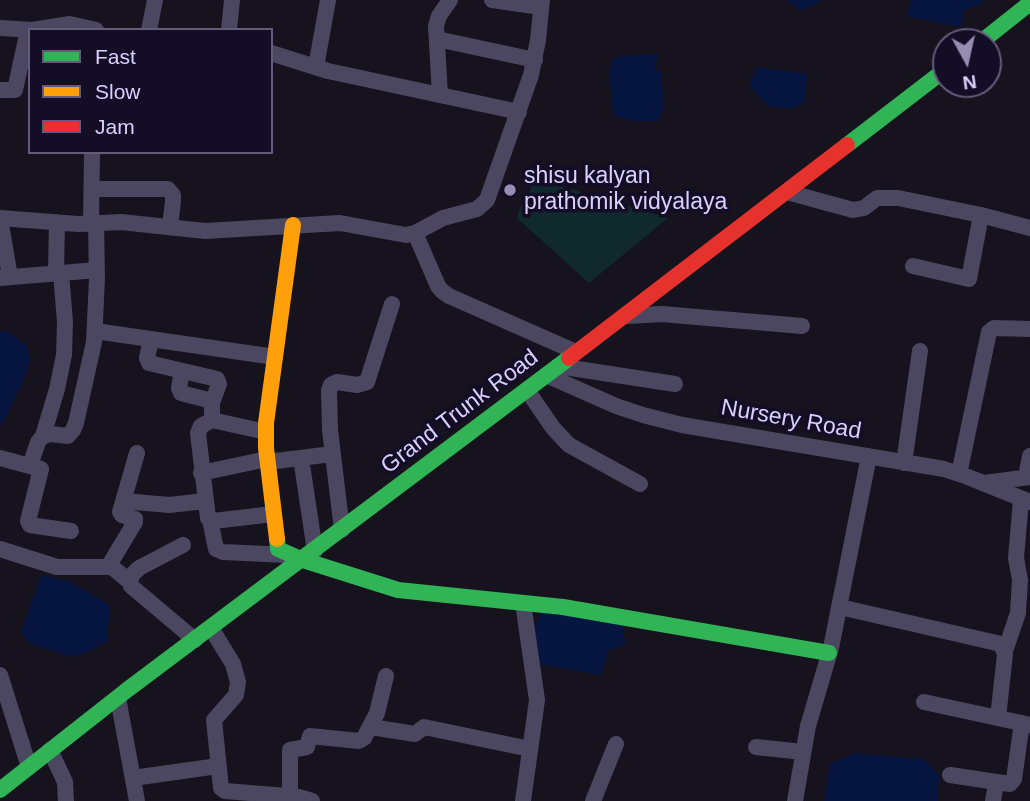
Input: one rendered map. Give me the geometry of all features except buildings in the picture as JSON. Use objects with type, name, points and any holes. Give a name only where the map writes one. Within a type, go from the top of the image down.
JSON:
[{"type":"main road","points":[[998,28],[1030,2]]},
{"type":"main road","name":"Grand Trunk Road","points":[[0,790],[302,555],[342,530],[932,80]]},
{"type":"main road","points":[[293,225],[266,432],[278,549],[398,590],[593,612],[829,653]]},
{"type":"street","points":[[149,28],[155,0]]},
{"type":"street","points":[[229,28],[232,0]]},
{"type":"street","points":[[316,67],[328,0]]},
{"type":"street","points":[[440,95],[436,26],[450,0]]},
{"type":"street","points":[[97,270],[5,277],[0,218],[57,222],[121,222],[205,231],[340,223],[396,234],[415,233],[443,218],[483,206],[519,112],[535,60],[541,4],[492,0]]},
{"type":"street","points":[[42,28],[70,24],[87,28]]},
{"type":"street","points":[[0,28],[28,30],[15,90],[0,90]]},
{"type":"street","points":[[437,38],[535,60]]},
{"type":"street","points":[[273,54],[316,67],[519,112]]},
{"type":"street","points":[[43,436],[68,436],[74,430],[92,354],[97,270],[92,154]]},
{"type":"street","points":[[92,189],[168,189],[173,195],[170,227]]},
{"type":"street","points":[[787,192],[853,210],[864,208],[877,198],[888,197],[981,215],[1030,228]]},
{"type":"street","points":[[913,266],[969,279],[981,215]]},
{"type":"street","points":[[30,466],[38,442],[43,436],[64,355],[65,322],[58,273],[57,222]]},
{"type":"street","points":[[415,233],[442,291],[576,352]]},
{"type":"street","points":[[342,530],[332,454],[331,385],[362,385],[367,382],[392,304]]},
{"type":"street","points":[[621,317],[662,314],[802,326]]},
{"type":"street","points":[[959,474],[989,332],[994,328],[1030,329]]},
{"type":"street","points":[[94,331],[275,357]]},
{"type":"street","points":[[152,339],[147,358],[149,363],[217,379],[218,389],[212,403],[212,420]]},
{"type":"street","points":[[904,463],[920,351]]},
{"type":"street","points":[[182,371],[179,388],[181,393],[212,403]]},
{"type":"street","points":[[552,371],[675,384]]},
{"type":"street","name":"Nursery Road","points":[[552,371],[616,406],[643,415],[682,425],[959,474],[1026,501]]},
{"type":"street","points":[[527,390],[553,428],[569,445],[640,484]]},
{"type":"street","points":[[266,432],[212,420],[201,426],[198,433],[205,501],[216,549],[223,552],[302,555],[300,458]]},
{"type":"street","points":[[112,567],[111,562],[135,522],[135,519],[121,513],[137,453]]},
{"type":"street","points":[[201,473],[267,460],[332,454]]},
{"type":"street","points":[[795,801],[808,726],[840,607],[869,456]]},
{"type":"street","points":[[984,483],[1028,477],[1030,456]]},
{"type":"street","points":[[0,458],[41,470],[29,523],[71,531]]},
{"type":"street","points":[[124,500],[169,505],[205,501]]},
{"type":"street","points":[[998,718],[1005,652],[1018,613],[1020,580],[1016,558],[1026,501]]},
{"type":"street","points":[[210,520],[273,514]]},
{"type":"street","points":[[130,582],[132,575],[139,568],[183,545]]},
{"type":"street","points":[[0,549],[57,567],[112,567],[195,640]]},
{"type":"street","points":[[523,603],[537,690],[526,800]]},
{"type":"street","points":[[840,607],[1001,644],[1005,652]]},
{"type":"street","points":[[211,628],[233,664],[238,682],[236,695],[214,720],[220,783],[225,790],[312,801]]},
{"type":"street","points":[[0,675],[29,767]]},
{"type":"street","points":[[290,797],[290,750],[307,747],[310,736],[359,741],[364,738],[371,727],[386,676]]},
{"type":"street","points":[[118,698],[137,801]]},
{"type":"street","points":[[924,702],[1026,724],[1014,779],[1007,785],[950,775]]},
{"type":"street","points":[[371,727],[415,734],[424,727],[530,749]]},
{"type":"street","points":[[593,801],[616,744]]},
{"type":"street","points":[[756,747],[803,752]]},
{"type":"street","points":[[50,750],[65,782],[66,801]]},
{"type":"street","points":[[133,778],[218,766]]},
{"type":"street","points":[[993,801],[996,783]]},
{"type":"green space","points":[[534,178],[668,218],[589,283],[517,218],[525,193],[529,194]]},
{"type":"water","points":[[786,0],[822,0],[801,11]]},
{"type":"water","points":[[911,0],[985,0],[964,10],[961,27],[907,16]]},
{"type":"water","points":[[658,54],[655,70],[661,72],[664,105],[658,121],[631,121],[613,115],[609,70],[615,57]]},
{"type":"water","points":[[756,67],[807,74],[805,103],[789,109],[767,105],[750,87]]},
{"type":"water","points":[[0,331],[9,332],[27,346],[30,360],[3,424],[0,424]]},
{"type":"water","points":[[41,575],[69,581],[110,605],[107,641],[72,657],[31,644],[21,632]]},
{"type":"water","points":[[542,612],[623,622],[625,645],[609,650],[601,675],[534,663],[527,640]]},
{"type":"water","points":[[854,753],[924,759],[939,775],[937,801],[824,801],[830,764]]},
{"type":"traffic: fast","points":[[999,28],[1030,3]]},
{"type":"traffic: fast","points":[[847,145],[932,80]]},
{"type":"traffic: fast","points":[[0,790],[127,690],[569,358]]},
{"type":"traffic: fast","points":[[277,539],[278,549],[303,560],[398,590],[563,607],[829,653]]},
{"type":"traffic: slow","points":[[277,539],[266,448],[266,423],[293,225]]},
{"type":"traffic: jam","points":[[569,358],[847,145]]},
{"type":"place","name":"shisu kalyan prathomik vidyalaya","points":[[510,190]]}]
